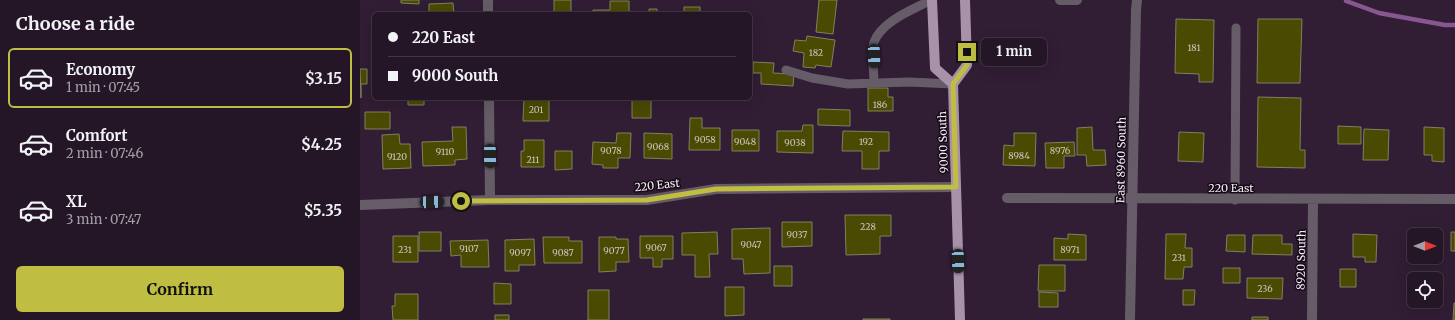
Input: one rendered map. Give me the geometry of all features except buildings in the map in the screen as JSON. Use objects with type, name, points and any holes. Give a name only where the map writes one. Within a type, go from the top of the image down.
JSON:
[{"type":"main road","points":[[931,0],[935,68],[953,84],[967,65],[965,0]]},
{"type":"main road","name":"9000 South","points":[[953,84],[960,320]]},
{"type":"street","points":[[488,0],[488,12]]},
{"type":"street","points":[[1060,0],[1077,0]]},
{"type":"street","name":"East 8960 South","points":[[1130,320],[1137,0]]},
{"type":"street","points":[[489,100],[490,200]]},
{"type":"street","name":"220 East","points":[[360,205],[490,200],[647,200],[716,189],[956,187]]},
{"type":"street","name":"220 East","points":[[1007,198],[1235,200],[1455,199]]},
{"type":"street","name":"8920 South","points":[[1312,320],[1313,199]]},
{"type":"lane","points":[[874,82],[873,42],[883,28],[894,19],[931,0]]},
{"type":"lane","points":[[1235,200],[1236,28]]},
{"type":"lane","points":[[786,70],[812,78],[848,84],[874,82],[953,84]]},
{"type":"waterway","points":[[1346,1],[1379,13],[1445,25],[1455,25]]},
{"type":"route","points":[[461,201],[647,200],[716,189],[956,187],[953,84],[967,65],[967,52]]}]
